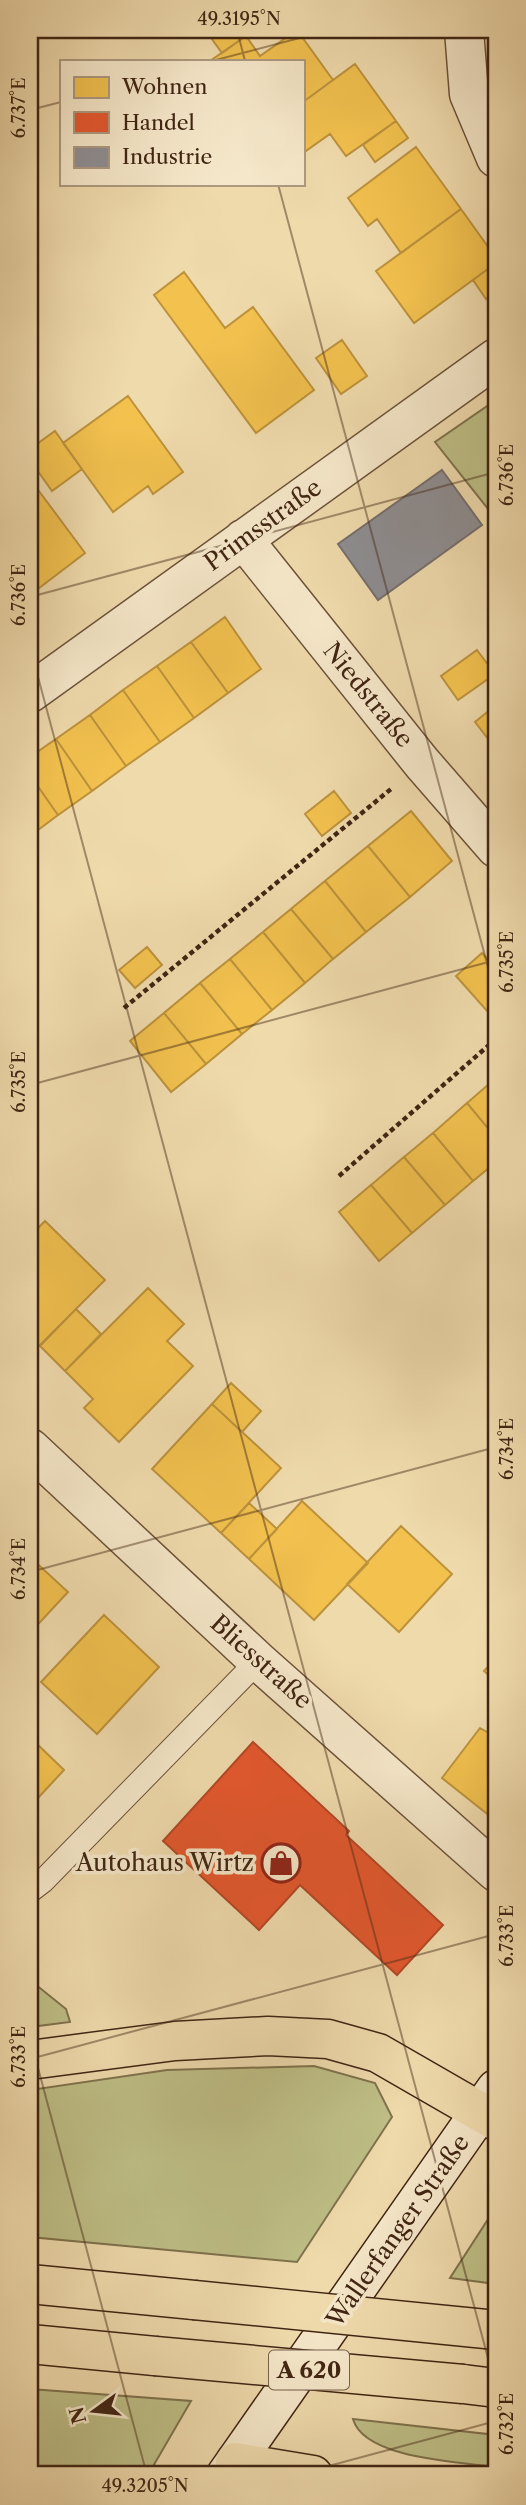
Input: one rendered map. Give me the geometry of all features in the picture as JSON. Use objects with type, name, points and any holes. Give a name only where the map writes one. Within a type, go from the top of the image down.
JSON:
[{"type":"highway","points":[[30,2060],[175,2042],[268,2036],[328,2039],[378,2053],[491,2107]]},
{"type":"highway","name":"A 620","points":[[30,2284],[496,2330]]},
{"type":"highway","name":"A 620","points":[[30,2344],[480,2386]]},
{"type":"highway","points":[[231,2469],[313,2475]]},
{"type":"street","points":[[464,30],[469,94],[496,158]]},
{"type":"street","name":"Primsstraße","points":[[30,693],[496,358]]},
{"type":"street","name":"Niedstraße","points":[[243,539],[422,763],[496,848]]},
{"type":"street","name":"Bliesstraße","points":[[30,1448],[258,1661],[496,1872]]},
{"type":"street","name":"Wallerfanger Straße","points":[[231,2469],[491,2107]]},
{"type":"lane","points":[[30,1891],[43,1881],[258,1661]]},
{"type":"path","points":[[124,1008],[422,763]]},
{"type":"path","points":[[339,1176],[496,1039]]},
{"type":"green space","points":[[496,400],[496,519],[435,442]]},
{"type":"green space","points":[[30,1980],[66,2009],[70,2022],[30,2027]]},
{"type":"green space","points":[[314,2066],[375,2083],[392,2117],[297,2262],[30,2237],[30,2090],[167,2070]]},
{"type":"green space","points":[[494,2210],[496,2284],[450,2278]]},
{"type":"green space","points":[[30,2389],[191,2401],[148,2475],[30,2475]]},
{"type":"green space","points":[[353,2419],[496,2435],[496,2467],[438,2460],[394,2450],[375,2443],[361,2432]]},
{"type":"building: Wohnen","points":[[216,30],[254,30],[222,53],[209,35]]},
{"type":"building: Wohnen","points":[[297,30],[333,80],[304,101],[304,60],[211,60],[246,36],[260,56]]},
{"type":"building: Wohnen","points":[[355,64],[396,121],[346,156],[330,134],[304,152],[304,101]]},
{"type":"building: Wohnen","points":[[396,121],[408,138],[375,162],[363,145]]},
{"type":"building: Wohnen","points":[[416,147],[461,209],[401,253],[377,219],[368,226],[348,198]]},
{"type":"building: Wohnen","points":[[461,209],[496,258],[496,263],[414,323],[376,271]]},
{"type":"building: Wohnen","points":[[496,263],[496,291],[486,299],[473,280]]},
{"type":"building: Wohnen","points":[[184,272],[225,328],[253,307],[314,390],[256,433],[154,295]]},
{"type":"building: Wohnen","points":[[342,340],[367,376],[341,394],[316,358]]},
{"type":"building: Wohnen","points":[[128,396],[183,472],[153,494],[148,486],[113,512],[63,443]]},
{"type":"building: Wohnen","points":[[55,431],[82,469],[52,491],[30,460],[30,449]]},
{"type":"building: Wohnen","points":[[30,479],[85,553],[30,595]]},
{"type":"building: Wohnen","points":[[225,617],[261,669],[228,693],[191,642]]},
{"type":"building: Wohnen","points":[[191,642],[228,693],[194,718],[157,666]]},
{"type":"building: Wohnen","points":[[477,650],[495,674],[458,700],[441,676]]},
{"type":"building: Wohnen","points":[[157,666],[194,718],[160,742],[123,690]]},
{"type":"building: Wohnen","points":[[123,690],[160,742],[126,766],[90,715]]},
{"type":"building: Wohnen","points":[[496,705],[496,749],[475,722]]},
{"type":"building: Wohnen","points":[[90,715],[126,766],[92,791],[56,739]]},
{"type":"building: Wohnen","points":[[56,739],[92,791],[58,815],[30,775],[30,757]]},
{"type":"building: Wohnen","points":[[30,775],[58,815],[30,836]]},
{"type":"building: Wohnen","points":[[334,791],[351,813],[322,836],[305,814]]},
{"type":"building: Wohnen","points":[[411,811],[452,861],[410,897],[368,846]]},
{"type":"building: Wohnen","points":[[368,846],[410,897],[366,932],[325,881]]},
{"type":"building: Wohnen","points":[[325,881],[366,932],[333,959],[291,909]]},
{"type":"building: Wohnen","points":[[291,909],[333,959],[305,983],[263,932]]},
{"type":"building: Wohnen","points":[[263,932],[305,983],[272,1010],[230,959]]},
{"type":"building: Wohnen","points":[[147,947],[162,965],[135,988],[119,970]]},
{"type":"building: Wohnen","points":[[482,953],[496,969],[496,1021],[456,976]]},
{"type":"building: Wohnen","points":[[230,959],[272,1010],[242,1034],[200,983]]},
{"type":"building: Wohnen","points":[[200,983],[242,1034],[206,1064],[164,1013]]},
{"type":"building: Wohnen","points":[[164,1013],[206,1064],[171,1092],[130,1041]]},
{"type":"building: Wohnen","points":[[496,1078],[496,1138],[467,1103]]},
{"type":"building: Wohnen","points":[[467,1103],[496,1138],[496,1162],[473,1181],[433,1133]]},
{"type":"building: Wohnen","points":[[433,1133],[473,1181],[445,1205],[404,1157]]},
{"type":"building: Wohnen","points":[[404,1157],[445,1205],[412,1233],[371,1185]]},
{"type":"building: Wohnen","points":[[371,1185],[412,1233],[379,1261],[339,1212]]},
{"type":"building: Wohnen","points":[[45,1221],[105,1280],[32,1353],[30,1236]]},
{"type":"building: Wohnen","points":[[148,1288],[184,1324],[167,1341],[193,1366],[119,1442],[84,1408],[93,1399],[65,1371]]},
{"type":"building: Wohnen","points":[[76,1309],[101,1334],[65,1371],[40,1346]]},
{"type":"building: Wohnen","points":[[231,1383],[261,1411],[242,1432],[212,1404]]},
{"type":"building: Wohnen","points":[[212,1404],[281,1468],[221,1533],[152,1469]]},
{"type":"building: Wohnen","points":[[302,1501],[368,1563],[314,1620],[249,1559]]},
{"type":"building: Wohnen","points":[[249,1503],[277,1529],[249,1559],[221,1533]]},
{"type":"building: Wohnen","points":[[401,1526],[452,1574],[399,1632],[347,1584]]},
{"type":"building: Wohnen","points":[[30,1557],[68,1592],[30,1633]]},
{"type":"building: Wohnen","points":[[104,1615],[159,1667],[97,1734],[41,1682]]},
{"type":"building: Wohnen","points":[[496,1658],[496,1682],[484,1671]]},
{"type":"building: Wohnen","points":[[480,1728],[496,1737],[496,1821],[442,1778]]},
{"type":"building: Wohnen","points":[[34,1741],[64,1770],[37,1799],[30,1793],[30,1746]]},
{"type":"building: Handel","name":"Autohaus Wirtz","points":[[253,1742],[349,1831],[346,1835],[443,1925],[397,1975],[300,1885],[259,1930],[163,1841]]},
{"type":"building: Industrie","points":[[442,470],[482,525],[378,600],[338,544]]},
{"type":"place","name":"Autohaus Wirtz","points":[[281,1863]]}]
